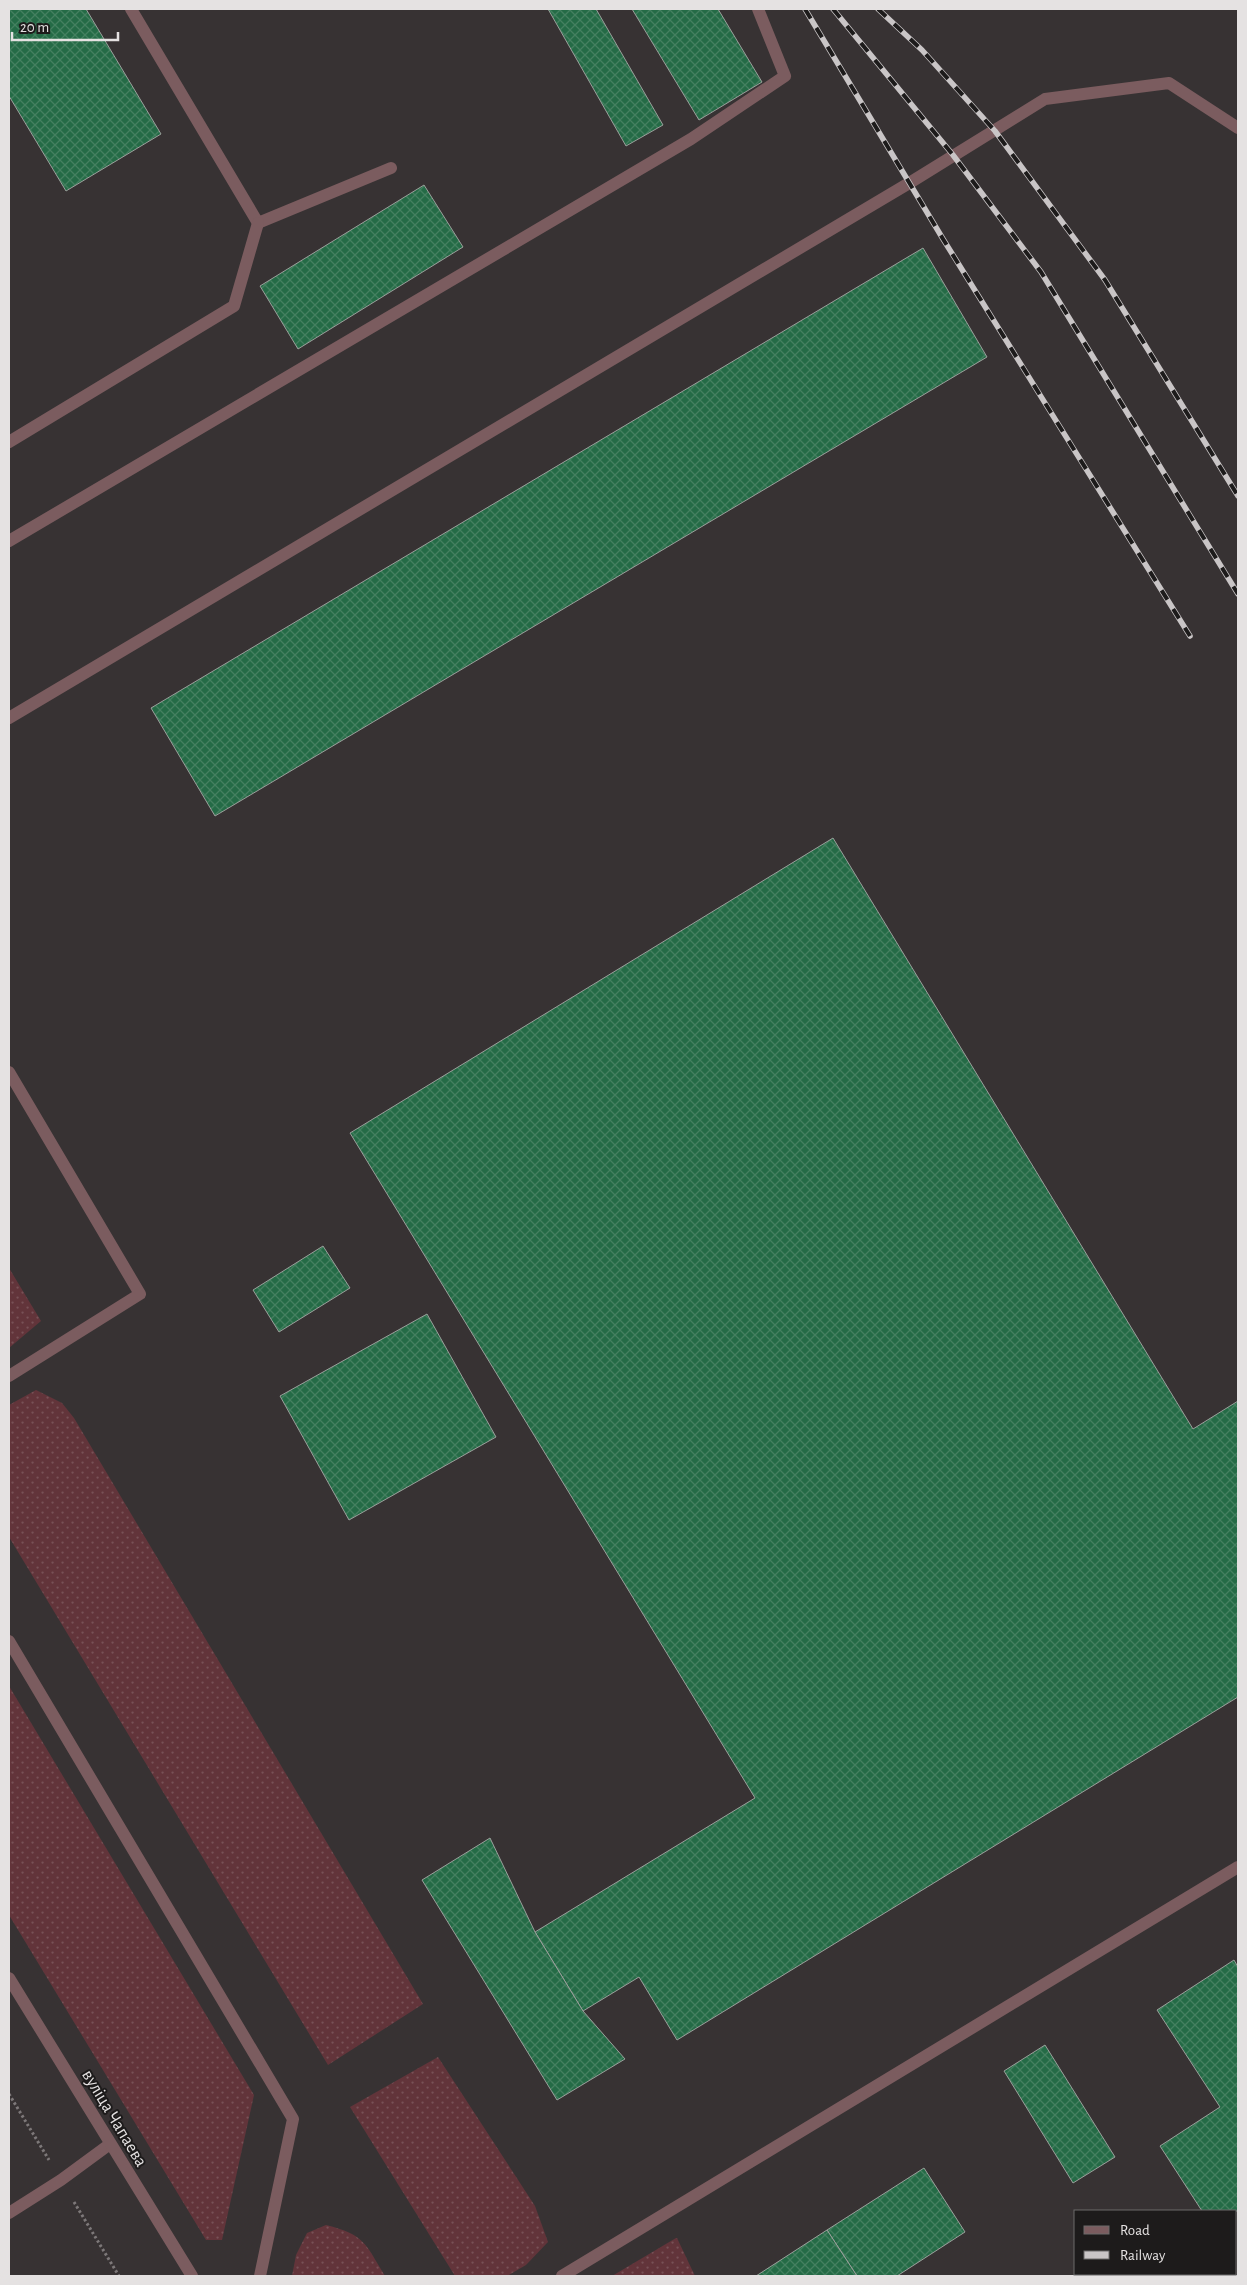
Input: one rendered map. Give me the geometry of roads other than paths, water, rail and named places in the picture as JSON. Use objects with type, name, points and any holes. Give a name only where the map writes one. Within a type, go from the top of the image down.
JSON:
[{"type":"street","points":[[9,442],[234,306],[258,223],[131,9]]},
{"type":"street","points":[[9,541],[682,144],[785,76],[758,9]]},
{"type":"street","points":[[9,718],[910,182],[1045,99],[1169,83],[1238,128]]},
{"type":"street","points":[[258,223],[391,168]]},
{"type":"street","points":[[9,1072],[140,1294],[9,1376]]},
{"type":"street","points":[[9,1640],[293,2119],[260,2276]]},
{"type":"street","points":[[562,2276],[1238,1867]]},
{"type":"street","name":"вуліца Чапаева","points":[[9,1978],[192,2276]]},
{"type":"street","points":[[9,2213],[61,2180],[110,2144]]},
{"type":"railway","points":[[805,9],[943,239],[1190,636]]},
{"type":"railway","points":[[833,9],[953,155],[1041,272],[1238,594]]},
{"type":"railway","points":[[878,9],[922,50],[995,131],[1105,280],[1238,496]]}]
